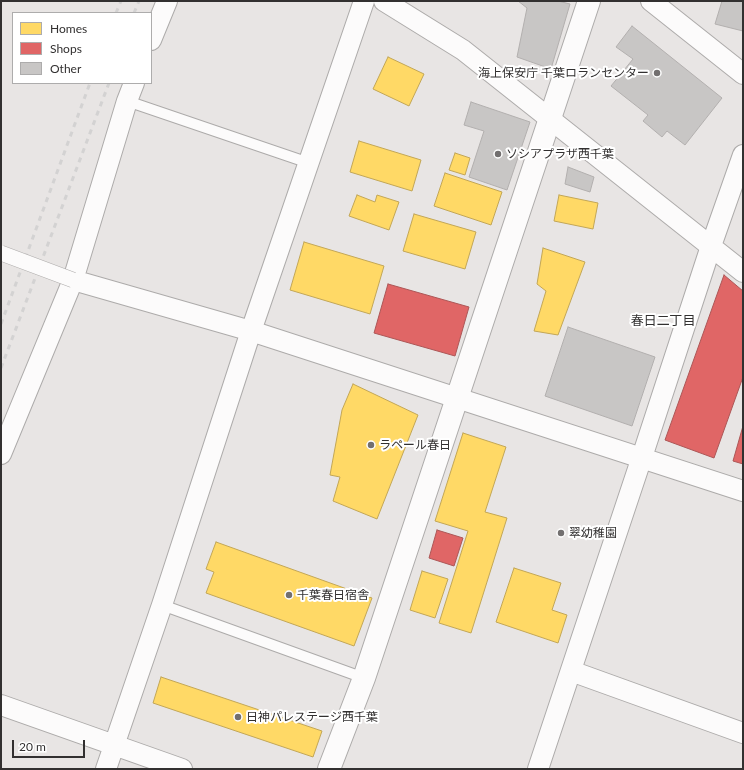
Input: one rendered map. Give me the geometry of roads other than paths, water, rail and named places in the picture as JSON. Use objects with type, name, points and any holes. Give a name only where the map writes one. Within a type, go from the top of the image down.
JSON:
[{"type":"street","points":[[152,38],[167,1]]},
{"type":"street","points":[[106,769],[162,605],[251,331],[364,1]]},
{"type":"street","points":[[384,1],[463,50],[743,272]]},
{"type":"street","points":[[329,769],[364,678],[456,397],[589,1]]},
{"type":"street","points":[[651,1],[743,74]]},
{"type":"street","points":[[1,454],[74,280],[130,92]]},
{"type":"street","points":[[538,769],[642,457],[710,246],[743,155]]},
{"type":"street","points":[[1,253],[74,280],[251,331],[743,490]]},
{"type":"street","points":[[571,671],[743,733]]},
{"type":"street","points":[[1,705],[182,769]]},
{"type":"lane","points":[[130,92],[309,163]]},
{"type":"lane","points":[[162,605],[364,678]]},
{"type":"railway","points":[[116,12],[121,1]]},
{"type":"railway","points":[[134,12],[139,1]]},
{"type":"railway","points":[[1,324],[90,84]]},
{"type":"railway","points":[[1,368],[109,84]]},
{"type":"place","name":"海上保安庁 千葉ロランセンター","points":[[657,73]]},
{"type":"place","name":"ソシアプラザ西千葉","points":[[498,154]]},
{"type":"place","name":"ラペール春日","points":[[371,445]]},
{"type":"place","name":"翠幼稚園","points":[[561,533]]},
{"type":"place","name":"千葉春日宿舎","points":[[289,595]]},
{"type":"place","name":"日神パレステージ西千葉","points":[[238,717]]},
{"type":"district","name":"春日二丁目","points":[[663,321]]}]
